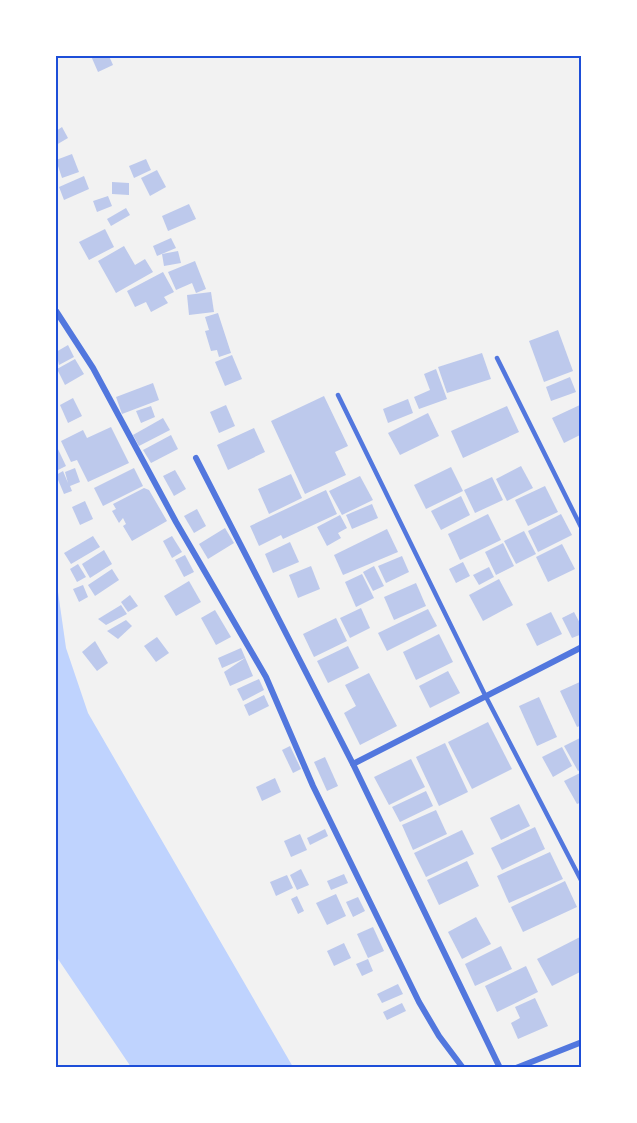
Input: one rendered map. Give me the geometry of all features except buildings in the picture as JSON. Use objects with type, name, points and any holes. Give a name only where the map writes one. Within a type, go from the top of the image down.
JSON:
[{"type":"street","points":[[56,311],[93,368],[148,471],[266,677],[313,786],[419,1002],[439,1036],[462,1068]]},
{"type":"street","points":[[196,458],[353,764],[500,1068]]},
{"type":"street","points":[[353,764],[582,647]]},
{"type":"street","points":[[516,1068],[582,1042]]},
{"type":"lane","points":[[497,358],[582,529]]},
{"type":"lane","points":[[338,395],[485,695],[582,882]]},
{"type":"water","points":[[56,578],[66,648],[88,713],[293,1067],[131,1067],[56,956]]}]
